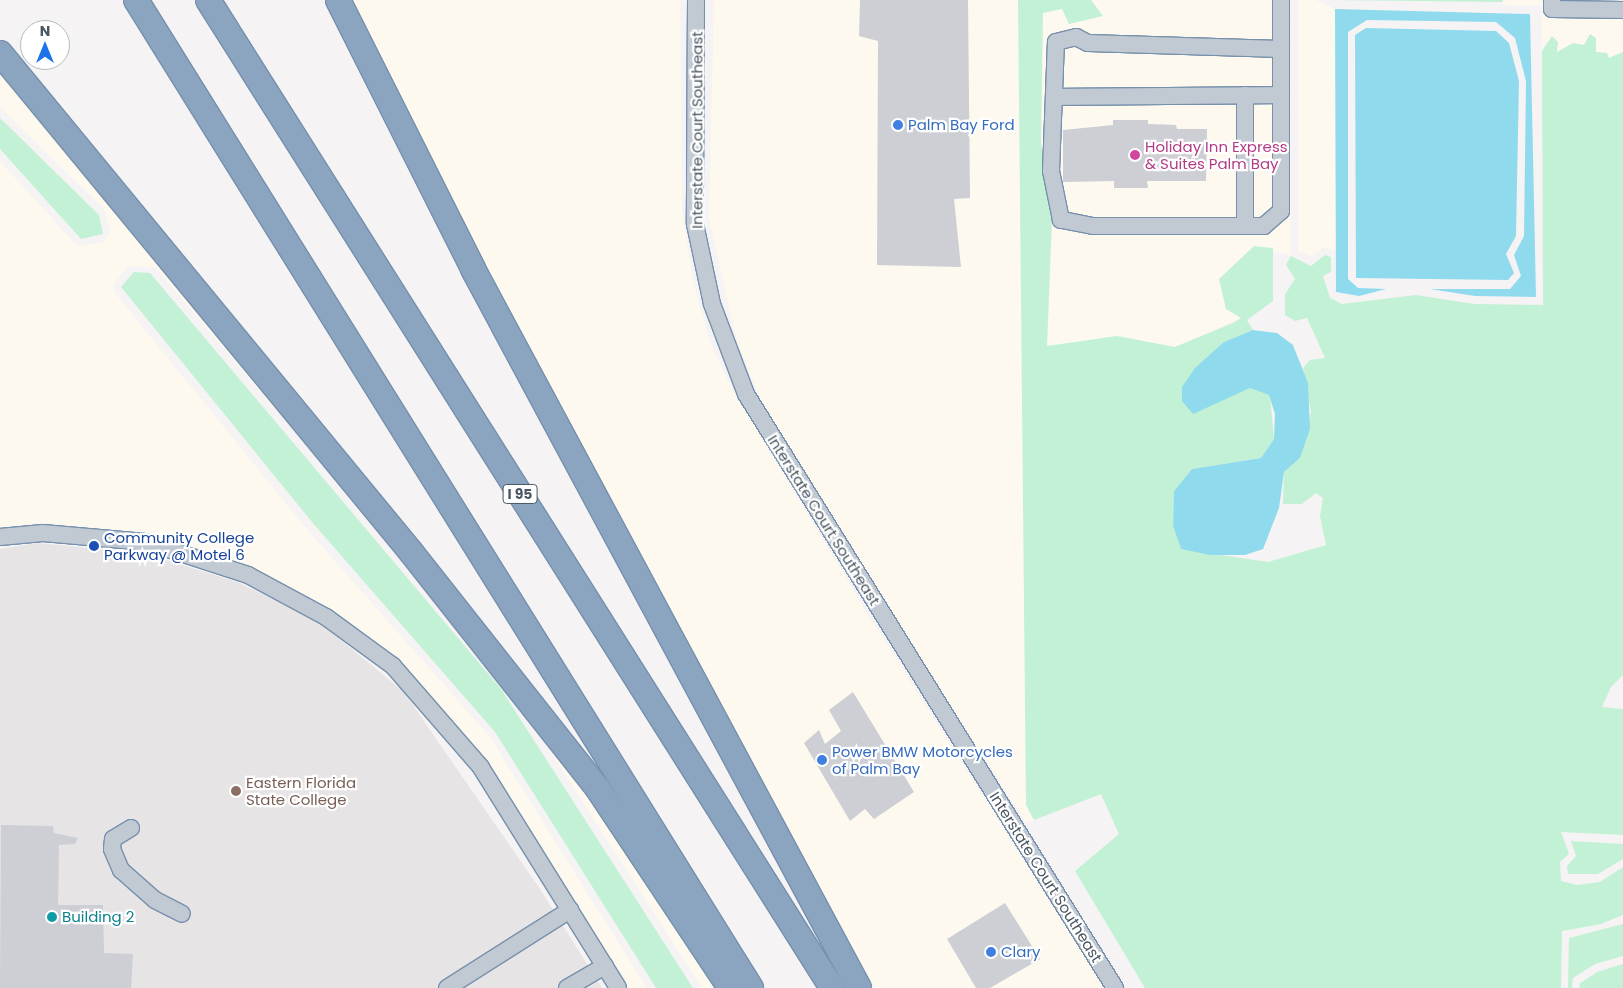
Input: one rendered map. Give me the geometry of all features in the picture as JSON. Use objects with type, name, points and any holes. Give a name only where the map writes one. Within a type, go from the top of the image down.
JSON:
[{"type":"highway","points":[[136,0],[751,988]]},
{"type":"highway","name":"I 95","points":[[208,0],[832,988]]},
{"type":"highway","points":[[338,0],[473,269],[858,988]]},
{"type":"highway","points":[[0,53],[411,552],[598,789],[730,988]]},
{"type":"street","name":"Interstate Court Southeast","points":[[696,0],[695,224],[712,304],[746,394],[1115,988]]},
{"type":"street","points":[[1281,0],[1281,49],[1281,211],[1264,226],[1093,226],[1061,220],[1051,171],[1056,42],[1076,37],[1088,43],[1281,49]]},
{"type":"street","points":[[1552,0],[1552,9],[1623,10]]},
{"type":"street","points":[[1245,95],[1245,226]]},
{"type":"street","points":[[1054,97],[1281,95]]},
{"type":"street","points":[[0,537],[43,533],[146,542],[248,575],[326,617],[393,666],[480,766],[618,988]]},
{"type":"street","points":[[131,828],[113,839],[112,849],[121,870],[155,900],[182,914]]},
{"type":"street","points":[[447,988],[570,910]]},
{"type":"street","points":[[567,988],[604,966]]},
{"type":"shaded area","points":[[352,0],[680,0],[682,210],[693,281],[710,342],[732,389],[869,616],[1104,988],[875,988],[589,466],[353,12]]},
{"type":"shaded area","points":[[714,0],[1018,0],[1021,5],[1026,805],[1034,820],[1026,823],[808,481],[761,401],[737,341],[709,219]]},
{"type":"shaded area","points":[[1091,0],[1290,0],[1291,256],[1254,246],[1236,316],[1241,318],[1175,347],[1117,336],[1047,347],[1052,219],[1041,142],[1043,12],[1062,9],[1103,16]]},
{"type":"shaded area","points":[[1298,0],[1316,0],[1335,9],[1336,251],[1323,247],[1312,257],[1298,251]]},
{"type":"shaded area","points":[[1503,0],[1623,0],[1623,52],[1609,58],[1584,45],[1557,53],[1546,41],[1542,51],[1542,6],[1502,5]]},
{"type":"shaded area","points":[[0,67],[453,620],[156,268],[128,266],[114,284],[115,293],[306,528],[490,737],[647,988],[629,988],[487,760],[398,658],[330,608],[252,567],[147,533],[44,523],[0,527],[0,161],[78,247],[104,242],[110,232],[104,209],[0,107]]},
{"type":"shaded area","name":"Eastern Florida State College","points":[[37,543],[144,553],[237,582],[314,618],[403,691],[542,892],[602,988],[0,988],[0,549]]},
{"type":"shaded area","points":[[522,707],[592,795],[719,988],[702,988]]},
{"type":"green space","points":[[1018,0],[1091,0],[1103,16],[1069,24],[1062,9],[1043,13],[1041,142],[1052,219],[1047,346],[1117,336],[1175,347],[1233,323],[1241,318],[1226,309],[1219,279],[1254,246],[1273,248],[1273,301],[1247,320],[1253,330],[1224,342],[1182,401],[1225,399],[1250,388],[1270,395],[1274,439],[1261,458],[1192,469],[1174,491],[1173,526],[1181,549],[1268,562],[1326,545],[1320,516],[1323,498],[1316,493],[1302,504],[1283,504],[1284,472],[1300,458],[1311,412],[1303,368],[1310,360],[1325,358],[1307,318],[1295,321],[1285,315],[1285,294],[1295,279],[1286,265],[1291,256],[1311,266],[1325,255],[1331,257],[1331,272],[1323,276],[1330,298],[1342,304],[1416,295],[1474,304],[1543,305],[1542,51],[1552,36],[1558,42],[1557,52],[1573,43],[1584,45],[1590,34],[1596,38],[1596,52],[1607,53],[1609,58],[1623,52],[1623,675],[1611,687],[1602,707],[1623,709],[1623,835],[1561,832],[1569,854],[1560,862],[1561,881],[1577,885],[1600,882],[1623,867],[1623,915],[1601,924],[1562,931],[1561,988],[1145,988],[1075,871],[1119,834],[1101,794],[1034,820],[1026,805]]},
{"type":"green space","points":[[1333,0],[1503,0],[1502,2]]},
{"type":"green space","points":[[0,118],[99,215],[103,234],[81,239],[0,149]]},
{"type":"green space","points":[[134,272],[150,273],[501,689],[693,988],[656,988],[495,732],[312,522],[121,287]]},
{"type":"green space","points":[[1571,841],[1623,844],[1623,859],[1598,874],[1568,874],[1567,866],[1576,856]]},
{"type":"green space","points":[[1623,924],[1623,956],[1595,964],[1573,978],[1572,988],[1568,988],[1569,938]]},
{"type":"green space","points":[[1623,964],[1623,988],[1580,988],[1579,984],[1597,972]]},
{"type":"water","points":[[1335,9],[1530,14],[1536,297],[1475,296],[1430,289],[1510,289],[1521,276],[1514,255],[1524,236],[1526,81],[1515,38],[1496,22],[1367,20],[1348,32],[1348,279],[1358,288],[1386,289],[1359,296],[1336,292]]},
{"type":"water","points":[[1366,28],[1496,31],[1509,43],[1519,81],[1516,236],[1506,254],[1514,273],[1508,280],[1356,278],[1355,35]]},
{"type":"water","points":[[1253,330],[1277,333],[1293,345],[1308,383],[1310,429],[1300,458],[1284,472],[1279,508],[1263,549],[1245,555],[1210,555],[1181,549],[1173,526],[1174,491],[1192,469],[1261,458],[1274,439],[1275,414],[1269,395],[1250,388],[1193,414],[1182,401],[1182,387],[1195,368],[1224,342]]},
{"type":"building","points":[[860,0],[968,0],[970,198],[954,199],[961,267],[877,265],[878,41],[859,36]]},
{"type":"building","name":"Holiday Inn Express & Suites Palm Bay","points":[[1113,120],[1148,120],[1148,124],[1176,125],[1177,129],[1207,129],[1206,181],[1147,181],[1148,188],[1114,188],[1114,181],[1063,182],[1063,130],[1113,125]]},
{"type":"building","points":[[853,692],[914,792],[874,819],[865,809],[850,821],[804,743],[819,730],[825,744],[841,731],[829,710]]},
{"type":"building","name":"Building 2","points":[[1,825],[53,826],[54,833],[78,838],[75,844],[59,845],[58,905],[103,905],[104,953],[133,954],[131,988],[0,988]]},
{"type":"building","points":[[1005,903],[1040,959],[990,988],[976,988],[947,939]]},
{"type":"place","name":"Palm Bay Ford","points":[[898,125]]},
{"type":"place","name":"Holiday Inn Express & Suites Palm Bay","points":[[1135,155]]},
{"type":"place","name":"Community College Parkway @ Motel 6","points":[[94,546]]},
{"type":"place","name":"Power BMW Motorcycles of Palm Bay","points":[[822,760]]},
{"type":"place","name":"Eastern Florida State College","points":[[236,791]]},
{"type":"place","name":"Building 2","points":[[52,917]]},
{"type":"place","name":"Clary","points":[[991,952]]}]
